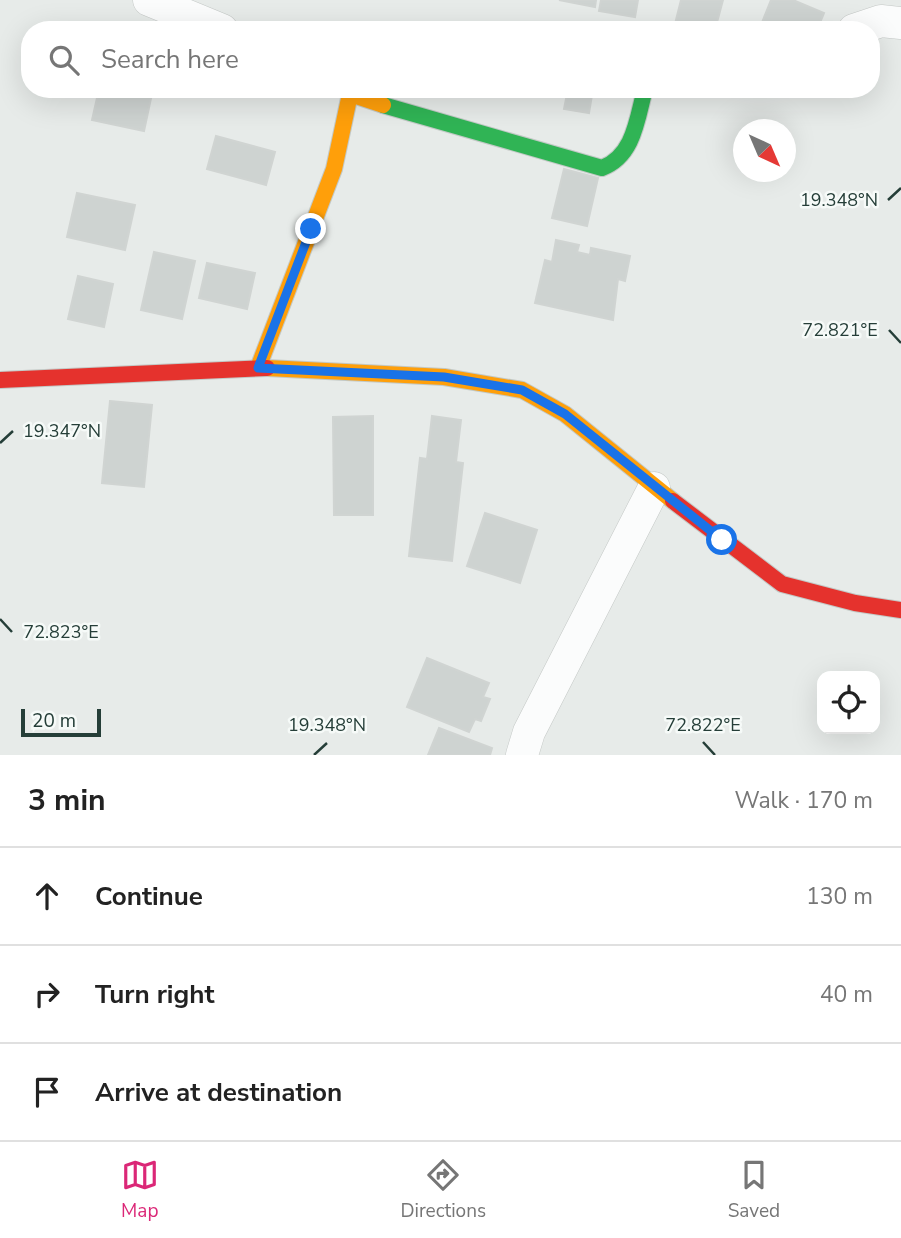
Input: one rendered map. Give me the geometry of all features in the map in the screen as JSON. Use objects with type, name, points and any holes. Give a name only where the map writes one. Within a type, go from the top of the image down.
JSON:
[{"type":"main road","points":[[258,368],[334,169],[343,98]]},
{"type":"main road","points":[[363,98],[469,132],[602,168],[614,165],[623,156],[642,98]]},
{"type":"main road","points":[[0,380],[258,368],[444,377],[522,390],[565,414],[654,488],[782,584],[855,603],[901,610]]},
{"type":"street","points":[[149,0],[200,21]]},
{"type":"street","points":[[880,22],[901,23]]},
{"type":"street","points":[[522,755],[528,732],[654,488]]},
{"type":"building","points":[[559,0],[596,0],[595,7]]},
{"type":"building","points":[[601,0],[638,0],[635,17],[599,11]]},
{"type":"building","points":[[681,0],[723,0],[717,21],[676,21]]},
{"type":"building","points":[[771,0],[793,0],[824,13],[821,21],[763,21]]},
{"type":"building","points":[[97,98],[151,98],[144,131],[92,120]]},
{"type":"building","points":[[566,98],[592,98],[589,113],[564,109]]},
{"type":"building","points":[[216,136],[275,152],[266,185],[207,169]]},
{"type":"building","points":[[564,169],[598,178],[587,226],[552,218]]},
{"type":"building","points":[[77,193],[135,205],[125,250],[67,237]]},
{"type":"building","points":[[556,240],[579,245],[577,252],[590,255],[591,248],[630,256],[625,281],[618,279],[613,320],[535,303],[545,260],[552,262]]},
{"type":"building","points":[[154,252],[195,261],[182,319],[141,310]]},
{"type":"building","points":[[207,263],[255,273],[247,309],[199,298]]},
{"type":"building","points":[[78,276],[113,284],[104,327],[68,319]]},
{"type":"building","points":[[110,401],[152,405],[144,487],[102,483]]},
{"type":"building","points":[[373,416],[373,515],[334,515],[333,417]]},
{"type":"building","points":[[432,416],[461,420],[456,462],[463,463],[452,561],[409,556],[420,458],[427,459]]},
{"type":"building","points":[[485,513],[537,530],[520,583],[467,566]]},
{"type":"building","points":[[427,658],[489,683],[483,697],[490,699],[481,721],[475,719],[469,732],[407,707]]},
{"type":"building","points":[[439,728],[492,748],[490,755],[428,755]]},
{"type":"traffic: fast","points":[[383,105],[602,168],[613,162],[628,146],[643,98]]},
{"type":"traffic: slow","points":[[258,368],[334,169],[349,98]]},
{"type":"traffic: slow","points":[[362,98],[383,105]]},
{"type":"traffic: slow","points":[[267,368],[444,377],[522,390],[565,414],[673,501]]},
{"type":"traffic: jam","points":[[0,380],[267,368]]},
{"type":"traffic: jam","points":[[673,501],[782,584],[855,603],[901,610]]},
{"type":"route","points":[[311,229],[258,368],[444,377],[522,390],[565,414],[630,469],[722,540]]}]
